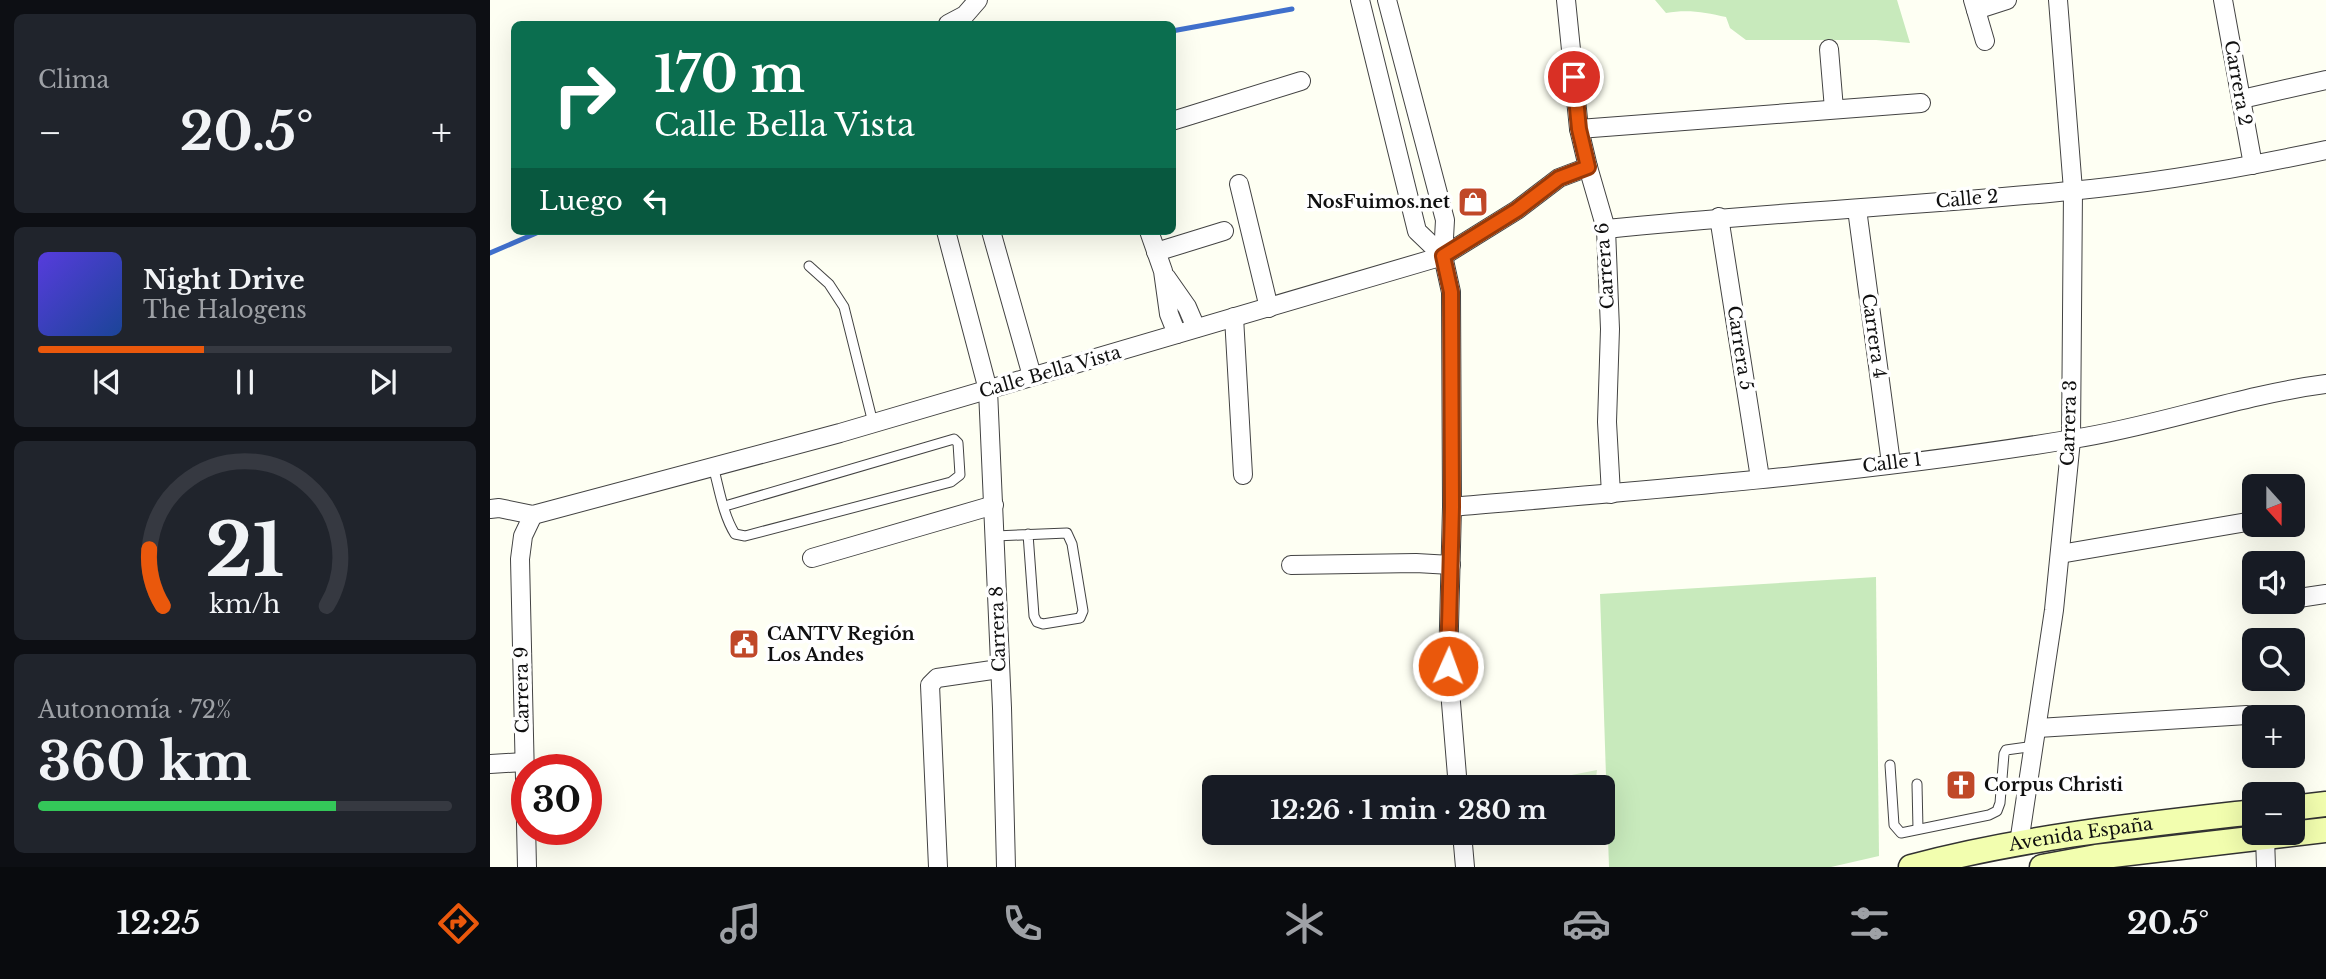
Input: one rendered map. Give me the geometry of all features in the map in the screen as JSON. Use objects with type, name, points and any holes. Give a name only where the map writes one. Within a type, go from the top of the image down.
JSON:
[{"type":"street","points":[[954,21],[965,15],[978,0]]},
{"type":"street","points":[[1360,0],[1417,231],[1443,256]]},
{"type":"street","points":[[1387,0],[1445,220],[1443,256],[1451,292],[1452,507],[1448,666],[1457,775]]},
{"type":"street","name":"Carrera 6","points":[[1566,0],[1579,129],[1606,229],[1610,329],[1607,422],[1611,494]]},
{"type":"street","points":[[1985,41],[1975,5],[2007,0]]},
{"type":"street","name":"Carrera 3","points":[[2019,843],[2060,554],[2071,440],[2073,191],[2058,0]]},
{"type":"street","name":"Carrera 2","points":[[2223,0],[2253,165]]},
{"type":"street","points":[[1829,50],[1834,109]]},
{"type":"street","points":[[2242,99],[2326,80]]},
{"type":"street","points":[[1176,120],[1301,81]]},
{"type":"street","points":[[1579,129],[1922,103]]},
{"type":"street","name":"Calle 2","points":[[1606,229],[1719,217],[1857,209],[2073,191],[2253,165],[2326,150]]},
{"type":"street","name":"Calle Bella Vista","points":[[490,509],[499,508],[533,515],[873,423],[1443,256],[1517,210],[1559,178],[1588,167]]},
{"type":"street","points":[[1239,184],[1269,308]]},
{"type":"street","name":"Carrera 4","points":[[1857,209],[1891,463]]},
{"type":"street","name":"Carrera 5","points":[[1719,217],[1760,478]]},
{"type":"street","points":[[1156,253],[1224,231]]},
{"type":"street","name":"Carrera 8","points":[[947,235],[988,390],[999,669],[1009,707],[1006,867]]},
{"type":"street","points":[[992,235],[1032,376]]},
{"type":"street","points":[[1150,235],[1163,271],[1187,307],[1196,328]]},
{"type":"street","points":[[1163,271],[1169,314],[1177,334]]},
{"type":"street","points":[[1234,317],[1243,475]]},
{"type":"street","name":"Calle 1","points":[[1452,507],[1760,478],[2071,440],[2112,433],[2264,395],[2326,384]]},
{"type":"street","points":[[812,558],[994,505]]},
{"type":"street","name":"Carrera 9","points":[[524,754],[520,559],[523,537],[533,515]]},
{"type":"street","points":[[2060,554],[2242,523]]},
{"type":"street","points":[[1291,565],[1451,565]]},
{"type":"street","points":[[2305,597],[2326,594]]},
{"type":"street","points":[[938,867],[930,685],[937,678],[999,669]]},
{"type":"street","points":[[2036,737],[2242,716]]},
{"type":"street","points":[[490,764],[511,763]]},
{"type":"street","points":[[2305,806],[2326,804]]},
{"type":"street","name":"Avenida España","points":[[1911,867],[2083,832],[2242,813]]},
{"type":"street","name":"Avenida España","points":[[2305,832],[2326,830]]},
{"type":"street","name":"Avenida España","points":[[2042,867],[2096,857],[2242,840]]},
{"type":"street","name":"Carrera 9","points":[[526,845],[527,867]]},
{"type":"street","points":[[1463,845],[1465,867]]},
{"type":"street","points":[[2265,845],[2266,867]]},
{"type":"lane","points":[[809,266],[829,284],[844,307],[873,423]]},
{"type":"lane","points":[[713,466],[725,506],[732,528],[736,534],[745,536],[951,482],[960,475],[958,443],[954,439],[725,506]]},
{"type":"lane","points":[[995,537],[1028,534],[1067,533],[1072,544],[1083,611],[1080,618],[1043,624],[1037,622],[1034,616],[1028,534]]},
{"type":"lane","points":[[1890,765],[1894,825],[1901,833],[1989,815],[1997,811],[2006,750],[2036,737]]},
{"type":"lane","points":[[1917,784],[1918,829]]},
{"type":"green space","points":[[1655,0],[1897,0],[1910,43],[1876,40],[1746,40],[1730,28],[1726,17],[1681,11],[1666,13]]},
{"type":"green space","points":[[1876,577],[1879,856],[1831,867],[1609,867],[1608,845],[1615,845],[1615,775],[1606,775],[1600,594]]},
{"type":"green space","points":[[1597,770],[1596,775],[1572,775]]},
{"type":"waterway","points":[[1176,30],[1292,9]]},
{"type":"waterway","points":[[490,253],[532,235]]},
{"type":"place","name":"NosFuimos.net","points":[[1473,202]]},
{"type":"place","name":"CANTV Región Los Andes","points":[[744,644]]},
{"type":"place","name":"Corpus Christi","points":[[1961,785]]},
{"type":"route","points":[[1448,666],[1452,507],[1451,292],[1443,256],[1517,210],[1559,178],[1588,167],[1579,129],[1574,77]]}]
